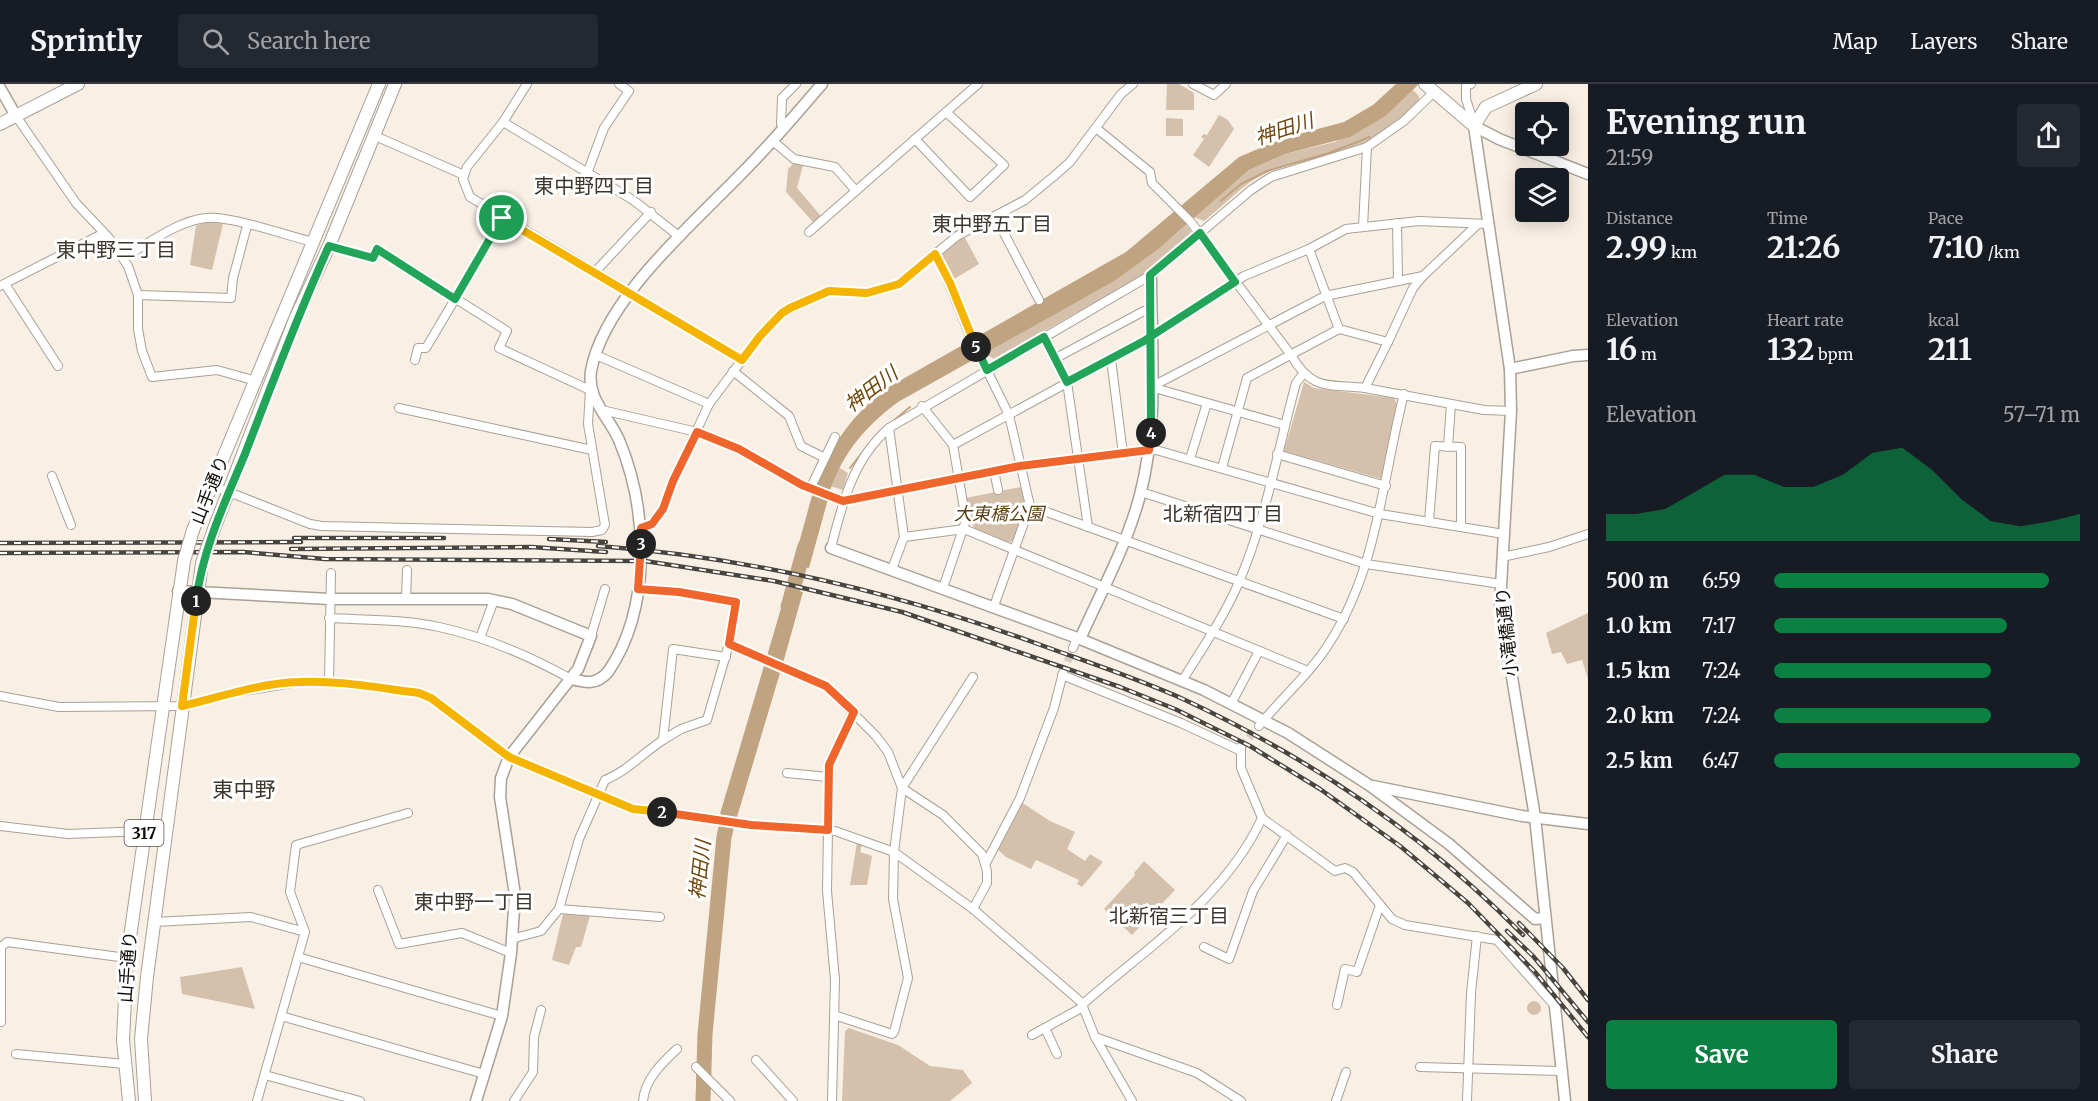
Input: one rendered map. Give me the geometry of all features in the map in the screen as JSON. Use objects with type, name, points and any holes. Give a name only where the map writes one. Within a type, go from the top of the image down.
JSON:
[{"type":"main road","points":[[0,124],[78,84]]},
{"type":"main road","name":"山手通り","points":[[129,1101],[125,1064],[127,958],[144,831],[156,707],[184,561],[193,530],[211,485],[379,84]]},
{"type":"main road","name":"山手通り","points":[[145,1101],[141,1039],[154,922],[202,563],[296,317],[329,246],[395,84]]},
{"type":"main road","points":[[1430,88],[1474,126],[1486,107],[1536,84]]},
{"type":"street","points":[[464,175],[527,84]]},
{"type":"street","points":[[588,171],[604,128],[629,91],[619,84]]},
{"type":"street","points":[[784,129],[781,124],[782,98],[796,84]]},
{"type":"street","points":[[211,485],[310,524],[322,526],[592,532],[602,530],[605,525],[588,424],[590,390],[596,355],[605,329],[629,292],[773,141],[822,84]]},
{"type":"street","points":[[809,232],[978,84]]},
{"type":"street","points":[[641,528],[652,524],[663,509],[673,481],[709,404],[760,336],[782,313],[829,291],[867,293],[899,284],[957,236],[1024,200],[1070,162],[1121,94],[1133,84]]},
{"type":"street","points":[[1193,84],[1214,95],[1226,84]]},
{"type":"street","points":[[1471,84],[1466,86],[1466,99],[1474,126],[1498,139],[1588,174]]},
{"type":"street","points":[[0,88],[16,116],[76,203],[123,258],[138,295],[140,341],[152,378],[217,370],[256,381]]},
{"type":"street","points":[[1430,88],[1404,122],[1367,147],[1271,177],[1251,190],[1150,275],[922,406],[889,428],[860,462],[843,501],[831,548],[994,606],[1076,642],[1182,681],[1231,704],[1261,723],[1309,745],[1369,785],[1449,844],[1535,919],[1544,918]]},
{"type":"street","points":[[915,139],[970,197],[1004,165],[946,112]]},
{"type":"street","points":[[502,122],[588,171],[651,212],[680,237]]},
{"type":"street","name":"小滝橋通り","points":[[1474,126],[1483,225],[1510,369],[1511,411],[1501,584],[1503,628],[1535,817],[1560,1071],[1565,1101]]},
{"type":"street","points":[[1096,128],[1150,172],[1152,183],[1178,207],[1200,233],[1291,355],[1302,374],[1316,382],[1404,394],[1451,404],[1511,411]]},
{"type":"street","points":[[373,135],[464,175]]},
{"type":"street","points":[[773,141],[794,159],[835,167],[856,191]]},
{"type":"street","points":[[1364,227],[1367,147]]},
{"type":"street","points":[[464,175],[470,197],[742,360]]},
{"type":"street","points":[[594,273],[651,212]]},
{"type":"street","points":[[995,216],[1039,300]]},
{"type":"street","points":[[415,360],[418,348],[426,348],[502,218]]},
{"type":"street","points":[[123,258],[170,231],[198,219],[226,219],[313,242]]},
{"type":"street","points":[[953,446],[1150,337],[1244,276],[1309,249],[1346,229],[1419,220],[1483,225]]},
{"type":"street","points":[[1397,223],[1398,279]]},
{"type":"street","points":[[1365,388],[1413,288],[1423,276],[1483,225]]},
{"type":"street","points":[[138,295],[231,298],[233,278],[247,226]]},
{"type":"street","points":[[58,366],[2,285],[104,233]]},
{"type":"street","points":[[329,246],[373,258],[377,249],[507,331],[499,348],[590,390],[621,447],[641,528],[638,589],[630,621],[608,672],[602,678],[590,683],[571,679],[544,664],[480,638],[437,626],[329,618]]},
{"type":"street","points":[[1309,249],[1339,329]]},
{"type":"street","points":[[935,254],[950,283],[972,340],[1009,415],[1030,506],[994,606]]},
{"type":"street","points":[[1076,642],[1124,540],[1141,492],[1149,450],[1150,275]]},
{"type":"street","points":[[1151,387],[1325,296],[1398,279],[1423,276]]},
{"type":"street","points":[[1056,358],[1144,311],[1151,311]]},
{"type":"street","points":[[1222,468],[1247,378],[1339,329],[1388,342]]},
{"type":"street","points":[[1044,337],[1067,382],[1088,526]]},
{"type":"street","points":[[596,355],[709,404]]},
{"type":"street","points":[[1510,369],[1573,356],[1588,356]]},
{"type":"street","points":[[1111,359],[1124,454]]},
{"type":"street","points":[[733,371],[789,416],[801,446],[823,457]]},
{"type":"street","points":[[1182,681],[1213,632],[1239,582],[1257,530],[1296,383],[1302,374]]},
{"type":"street","points":[[1151,387],[1285,425]]},
{"type":"street","points":[[1261,723],[1329,645],[1344,619],[1366,564],[1380,514],[1404,394]]},
{"type":"street","points":[[1190,459],[1207,403]]},
{"type":"street","points":[[1448,447],[1451,404]]},
{"type":"street","points":[[922,406],[953,446],[966,520],[942,588]]},
{"type":"street","points":[[399,408],[592,450]]},
{"type":"street","points":[[602,410],[697,432],[739,449],[802,485],[843,501],[1020,466],[1149,450],[1190,459],[1380,514],[1504,534]]},
{"type":"street","points":[[889,428],[904,537],[892,569]]},
{"type":"street","points":[[812,487],[823,457],[835,437]]},
{"type":"street","points":[[1429,522],[1435,446],[1461,447],[1461,527]]},
{"type":"street","points":[[1277,454],[1386,486]]},
{"type":"street","points":[[994,471],[998,490]]},
{"type":"street","points":[[52,476],[71,525]]},
{"type":"street","points":[[1141,492],[1366,564],[1501,584]]},
{"type":"street","points":[[1030,506],[1344,619]]},
{"type":"street","points":[[904,537],[959,527],[1308,671]]},
{"type":"street","points":[[1503,557],[1549,547],[1588,534]]},
{"type":"street","points":[[406,600],[407,570]]},
{"type":"street","points":[[329,682],[331,573]]},
{"type":"street","points":[[477,1100],[502,1016],[511,953],[514,879],[500,797],[501,778],[509,757],[578,669],[605,589]]},
{"type":"street","points":[[512,939],[540,931],[559,909],[579,839],[605,780],[620,774],[629,765],[681,729],[706,720],[726,657],[736,602],[679,592],[638,589]]},
{"type":"street","points":[[178,591],[330,598],[494,600],[591,636]]},
{"type":"street","points":[[480,638],[494,600]]},
{"type":"street","points":[[729,644],[826,686],[854,712],[888,752],[902,788],[957,826],[982,854],[986,862],[987,883],[973,909]]},
{"type":"street","points":[[663,740],[673,649],[726,657]]},
{"type":"street","points":[[1231,704],[1259,651]]},
{"type":"street","points":[[986,862],[1020,798],[1054,708],[1063,674],[1240,748],[1246,783],[1263,818],[1335,871],[1345,868],[1353,872],[1392,919],[1405,925],[1497,940],[1554,1005]]},
{"type":"street","points":[[834,1015],[892,1034],[894,1032],[908,978],[893,899],[894,852],[902,788],[973,677]]},
{"type":"street","points":[[0,696],[59,707],[182,706],[278,685],[329,682],[424,695],[509,757],[633,809],[737,823],[828,830],[894,852],[973,909],[1082,1006],[1095,1037],[1132,1101]]},
{"type":"street","points":[[832,1101],[835,980],[827,891],[828,777],[829,765],[854,712]]},
{"type":"street","points":[[788,773],[828,777]]},
{"type":"street","points":[[1369,785],[1535,817],[1588,824]]},
{"type":"street","points":[[257,1101],[304,932],[290,892],[296,845],[408,813]]},
{"type":"street","points":[[1032,1035],[1060,1016],[1082,1006],[1213,892],[1248,848],[1263,818]]},
{"type":"street","points":[[0,826],[68,834],[144,831]]},
{"type":"street","points":[[1204,947],[1228,959],[1253,891],[1287,835]]},
{"type":"street","points":[[378,890],[399,944],[462,933],[511,953]]},
{"type":"street","points":[[1337,1005],[1345,969],[1357,972],[1380,905]]},
{"type":"street","points":[[559,909],[660,918]]},
{"type":"street","points":[[154,922],[251,917],[304,932]]},
{"type":"street","points":[[1467,1101],[1470,1070],[1470,993],[1477,936]]},
{"type":"street","points":[[1,1022],[1,947],[7,942],[127,958]]},
{"type":"street","points":[[298,957],[502,1016]]},
{"type":"street","points":[[514,1101],[533,1072],[534,1037],[541,1010]]},
{"type":"street","points":[[281,1016],[484,1074]]},
{"type":"street","points":[[1045,1028],[1057,1047]]},
{"type":"street","points":[[1095,1037],[1197,1073],[1242,1101]]},
{"type":"street","points":[[643,1101],[644,1091],[657,1069],[677,1048]]},
{"type":"street","points":[[16,1054],[125,1064]]},
{"type":"street","points":[[756,1060],[793,1101]]},
{"type":"street","points":[[696,1067],[726,1100]]},
{"type":"street","points":[[1420,1067],[1560,1071]]},
{"type":"street","points":[[1336,1101],[1346,1072]]},
{"type":"street","points":[[265,1075],[360,1101]]},
{"type":"green space","points":[[1167,84],[1179,84],[1194,93],[1194,110],[1166,110]]},
{"type":"green space","points":[[1413,90],[1419,96],[1419,102],[1371,139],[1338,153],[1266,173],[1241,189],[1204,221],[1194,217],[1249,170],[1285,154],[1335,142],[1387,115]]},
{"type":"green space","points":[[1219,115],[1228,120],[1234,129],[1209,167],[1193,155],[1204,139],[1201,137],[1204,134],[1207,135]]},
{"type":"green space","points":[[1166,118],[1183,119],[1183,136],[1166,136]]},
{"type":"green space","points":[[794,163],[803,165],[797,188],[821,216],[814,223],[786,192],[788,169]]},
{"type":"green space","points":[[210,221],[223,224],[212,270],[190,265],[196,226]]},
{"type":"green space","points":[[1186,225],[1191,231],[1190,235],[1140,277],[994,359],[983,353],[1113,279]]},
{"type":"green space","points":[[964,236],[979,264],[954,279],[942,253]]},
{"type":"green space","points":[[1304,382],[1314,388],[1394,398],[1397,404],[1382,479],[1284,451]]},
{"type":"green space","points":[[838,467],[848,473],[843,490],[830,486]]},
{"type":"green space","name":"大東橋公園","points":[[1021,487],[1026,506],[1014,540],[1007,543],[974,529],[966,498]]},
{"type":"green space","points":[[1588,613],[1588,679],[1582,660],[1567,664],[1561,652],[1552,654],[1546,633]]},
{"type":"green space","points":[[1021,802],[1050,821],[1075,832],[1067,849],[1085,861],[1090,854],[1103,862],[1082,887],[1077,884],[1079,880],[1036,860],[1031,869],[1006,857],[996,848]]},
{"type":"green space","points":[[857,842],[862,844],[860,852],[872,856],[867,885],[850,885]]},
{"type":"green space","points":[[1144,861],[1175,890],[1132,935],[1104,909],[1135,875],[1134,873]]},
{"type":"green space","points":[[563,914],[590,916],[581,947],[576,947],[569,965],[552,960]]},
{"type":"green space","points":[[242,967],[255,1009],[182,994],[180,977]]},
{"type":"green space","points":[[1531,1001],[1537,1001],[1541,1008],[1537,1015],[1531,1015],[1527,1011],[1527,1005]]},
{"type":"green space","points":[[849,1028],[898,1045],[930,1066],[963,1070],[972,1083],[950,1101],[842,1101],[845,1031]]},
{"type":"shaded area","points":[[1396,84],[1419,84],[1387,115],[1350,137],[1285,154],[1249,170],[1157,250],[1114,281],[898,402],[857,441],[842,464],[830,491],[815,484],[828,456],[844,431],[864,408],[887,388],[1126,252],[1239,157],[1284,138],[1344,122],[1373,105]]},
{"type":"shaded area","points":[[813,492],[828,499],[809,568],[793,565]]},
{"type":"shaded area","points":[[787,588],[803,592],[783,663],[767,656]]},
{"type":"shaded area","points":[[764,666],[780,673],[737,817],[720,814]]},
{"type":"waterway","points":[[1221,201],[1241,184],[1267,171],[1329,153],[1370,137]]},
{"type":"waterway","points":[[880,432],[910,407]]},
{"type":"waterway","points":[[850,468],[868,445]]},
{"type":"waterway","name":"神田川","points":[[788,607],[805,546]]},
{"type":"waterway","name":"神田川","points":[[703,1101],[705,1034],[724,837],[733,797]]},
{"type":"tunnel","points":[[1063,673],[1073,648]]},
{"type":"tunnel","points":[[1241,747],[1259,726]]},
{"type":"railway","points":[[294,538],[444,538]]},
{"type":"railway","points":[[549,539],[606,542]]},
{"type":"railway","points":[[0,543],[301,542]]},
{"type":"railway","points":[[598,546],[654,551],[766,568],[877,593],[985,626],[1165,691],[1275,746],[1363,802],[1406,832],[1447,865],[1523,935]]},
{"type":"railway","points":[[291,549],[531,547],[606,552]]},
{"type":"railway","points":[[0,553],[243,552],[325,559],[645,561],[774,581],[902,612],[1120,687],[1175,709],[1250,746],[1320,789],[1400,846],[1468,903],[1535,972],[1588,1037]]},
{"type":"railway","points":[[1519,923],[1563,968],[1588,1000]]},
{"type":"railway","points":[[1507,931],[1533,956],[1588,1022]]},
{"type":"district","name":"東中野四丁目","points":[[594,186]]},
{"type":"district","name":"東中野五丁目","points":[[992,224]]},
{"type":"district","name":"東中野三丁目","points":[[116,250]]},
{"type":"district","name":"北新宿四丁目","points":[[1223,514]]},
{"type":"district","name":"東中野","points":[[244,790]]},
{"type":"district","name":"東中野一丁目","points":[[474,902]]},
{"type":"district","name":"北新宿三丁目","points":[[1169,916]]},
{"type":"route","points":[[502,218],[455,299],[400,266],[377,249],[373,258],[329,246],[296,317],[202,563],[182,706],[232,693],[298,682],[329,682],[419,693],[431,698],[509,757],[633,809],[684,814],[751,825],[828,830],[829,765],[854,712],[826,686],[729,644],[736,602],[679,592],[638,589],[641,528],[652,524],[658,518],[697,432],[739,449],[802,485],[843,501],[1020,466],[1149,450],[1151,428],[1150,337],[1150,275],[1200,233],[1235,282],[1156,333],[1150,337],[1144,341],[1067,382],[1044,337],[987,370],[971,338],[950,283],[935,254],[899,284],[877,292],[829,291],[790,308],[782,313],[760,336],[742,360],[502,218]]}]
